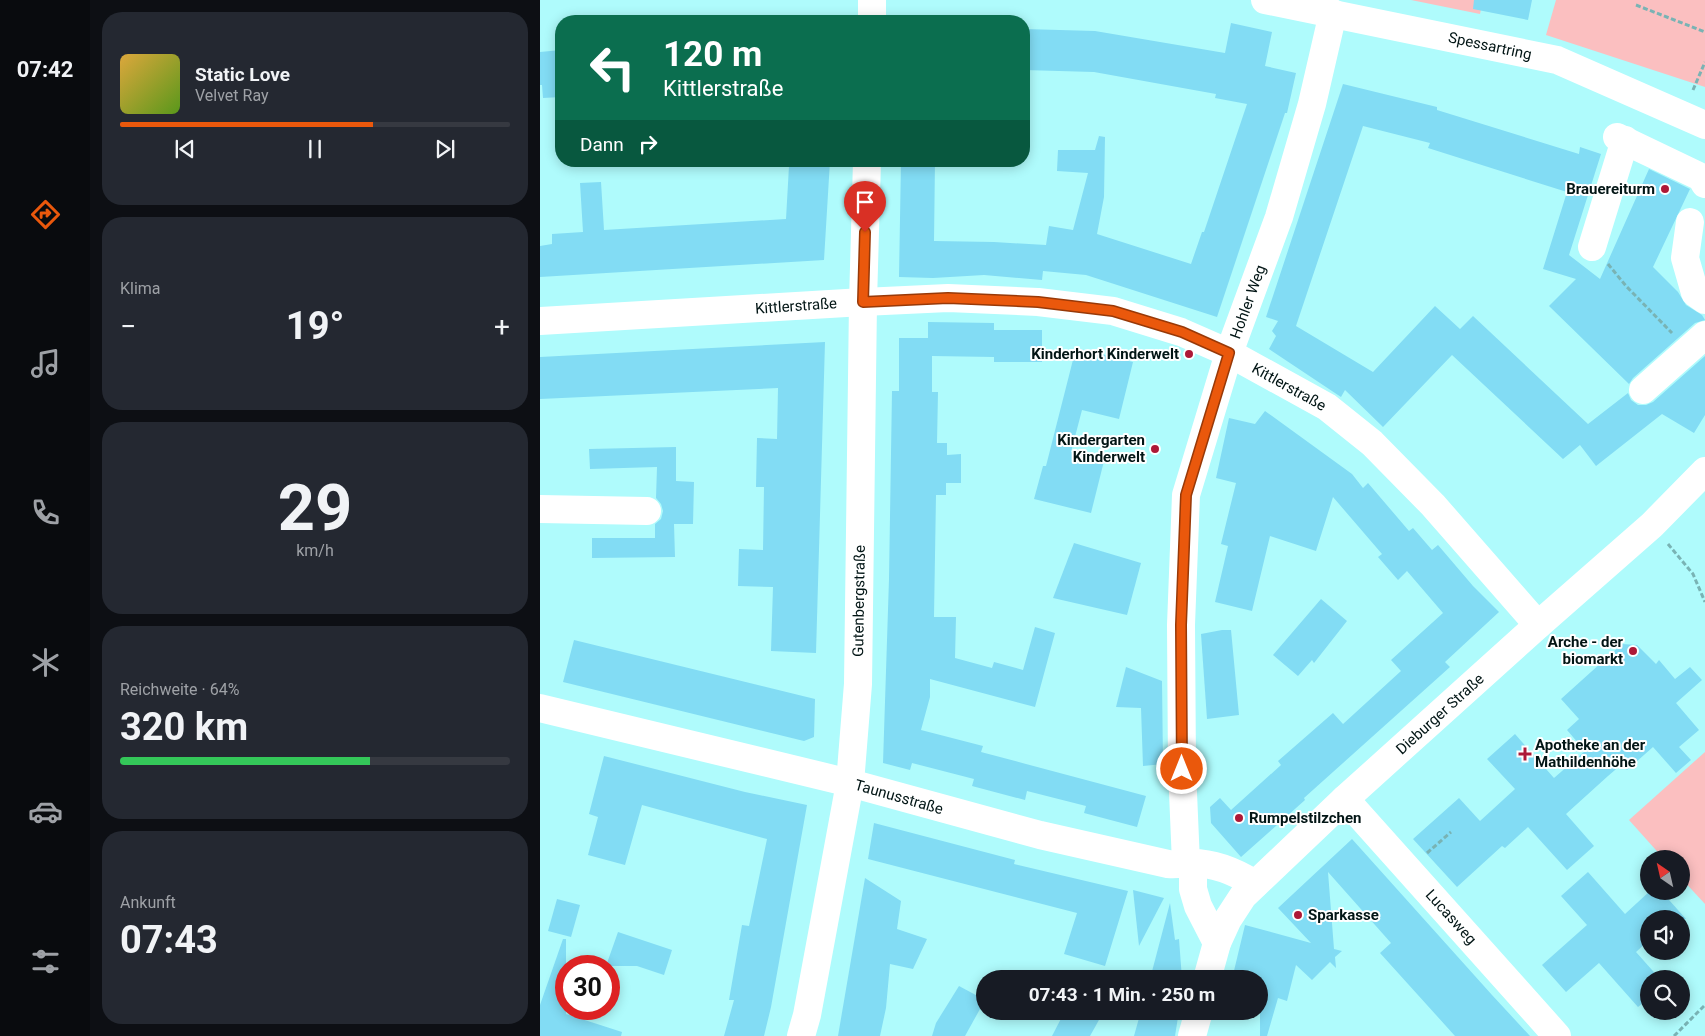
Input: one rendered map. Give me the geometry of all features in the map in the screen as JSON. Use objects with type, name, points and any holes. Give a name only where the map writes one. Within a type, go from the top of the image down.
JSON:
[{"type":"street","points":[[872,0],[872,15]]},
{"type":"street","name":"Spessartring","points":[[1265,0],[1327,8],[1556,60],[1705,125]]},
{"type":"street","name":"Hohler Weg","points":[[1217,943],[1198,906],[1193,889],[1182,769],[1181,644],[1186,495],[1229,353],[1279,217],[1312,104],[1327,8]]},
{"type":"street","points":[[1599,254],[1621,138],[1701,177],[1705,184]]},
{"type":"street","name":"Gutenbergstraße","points":[[802,1036],[808,1015],[850,783],[858,684],[863,302],[867,167]]},
{"type":"street","points":[[1690,222],[1685,258],[1695,293],[1705,300]]},
{"type":"street","name":"Kittlerstraße","points":[[540,322],[948,298],[1038,302],[1113,311],[1182,332],[1229,353],[1328,407],[1372,443],[1433,505],[1538,624]]},
{"type":"street","points":[[1643,390],[1697,342]]},
{"type":"street","name":"Dieburger Straße","points":[[1210,970],[1217,943],[1228,919],[1243,896],[1345,799],[1538,624],[1652,525],[1705,471]]},
{"type":"street","points":[[540,510],[647,512]]},
{"type":"street","name":"Taunusstraße","points":[[540,708],[850,783],[1040,835],[1168,864],[1190,863],[1223,867],[1255,884]]},
{"type":"street","name":"Lucasweg","points":[[1345,799],[1557,1036]]},
{"type":"street","points":[[1192,1036],[1196,1020]]},
{"type":"path","points":[[1636,5],[1705,32]]},
{"type":"path","points":[[1693,90],[1705,62]]},
{"type":"path","points":[[1599,254],[1626,286],[1697,342]]},
{"type":"path","points":[[1668,544],[1693,574],[1705,602]]},
{"type":"path","points":[[1431,850],[1451,832]]},
{"type":"path","points":[[1674,1036],[1705,1005]]},
{"type":"shaded area","points":[[1411,0],[1483,0],[1480,14]]},
{"type":"shaded area","points":[[1556,0],[1705,0],[1705,87],[1546,35]]},
{"type":"shaded area","points":[[1705,752],[1705,904],[1690,888],[1690,850],[1656,850],[1629,820]]},
{"type":"building","points":[[1474,0],[1532,0],[1528,20],[1473,9]]},
{"type":"building","points":[[1231,23],[1272,32],[1265,66],[1296,73],[1287,113],[1285,113],[1217,317],[1086,275],[1043,271],[1042,280],[984,275],[933,278],[899,277],[901,167],[935,167],[934,241],[1046,245],[1049,226],[1073,230],[1088,173],[1057,171],[1058,150],[1095,150],[1099,136],[1105,137],[1104,197],[1097,234],[1191,264],[1202,232],[1204,232],[1247,104],[1215,98],[1216,94],[1094,72],[1030,70],[1030,29],[1095,31],[1225,53]]},
{"type":"building","points":[[555,51],[555,97],[543,98],[542,85],[540,85],[540,52]]},
{"type":"building","points":[[1343,84],[1437,107],[1437,110],[1579,154],[1580,147],[1601,154],[1569,255],[1600,279],[1649,169],[1690,189],[1653,267],[1678,292],[1686,305],[1702,315],[1705,320],[1695,323],[1633,378],[1629,384],[1549,306],[1576,279],[1543,269],[1567,192],[1428,148],[1430,143],[1363,126],[1296,326],[1373,372],[1435,306],[1460,329],[1473,316],[1588,424],[1628,393],[1631,400],[1638,405],[1646,405],[1653,402],[1705,356],[1705,415],[1694,433],[1662,414],[1596,466],[1580,445],[1563,459],[1452,355],[1383,427],[1345,390],[1341,397],[1269,349],[1276,336],[1272,331],[1278,321],[1266,317]]},
{"type":"building","points":[[789,167],[830,167],[824,260],[540,277],[540,246],[552,244],[552,234],[583,232],[580,183],[601,182],[604,230],[786,219]]},
{"type":"building","points":[[928,322],[994,323],[994,330],[1042,330],[1042,362],[994,362],[994,357],[932,356],[932,392],[938,392],[937,443],[947,443],[947,455],[961,454],[961,483],[946,483],[946,495],[936,495],[934,617],[956,617],[955,658],[992,668],[994,662],[1023,670],[1035,627],[1055,633],[1035,707],[930,679],[930,697],[921,730],[983,746],[981,752],[1146,796],[1137,827],[1084,813],[1086,806],[1027,791],[1025,800],[972,786],[974,779],[912,763],[910,770],[883,763],[889,579],[892,391],[899,391],[899,338],[928,338]]},
{"type":"building","points":[[825,342],[816,653],[771,651],[773,587],[738,586],[739,549],[763,550],[764,487],[756,487],[757,438],[777,439],[778,388],[540,399],[540,357]]},
{"type":"building","points":[[1076,348],[1133,362],[1119,419],[1082,410],[1071,452],[1104,461],[1091,513],[1034,499],[1043,466],[1046,466]]},
{"type":"building","points":[[1265,411],[1352,474],[1363,488],[1368,483],[1409,531],[1413,528],[1432,550],[1438,545],[1473,586],[1499,612],[1445,662],[1450,667],[1241,857],[1211,823],[1210,807],[1220,798],[1231,810],[1281,765],[1278,761],[1333,713],[1343,724],[1401,671],[1391,660],[1443,613],[1407,571],[1398,580],[1378,557],[1382,554],[1333,497],[1316,551],[1270,536],[1252,611],[1215,602],[1228,546],[1221,544],[1236,483],[1216,478],[1229,418],[1255,424]]},
{"type":"building","points":[[676,447],[676,481],[694,482],[693,524],[674,524],[675,557],[592,558],[592,538],[655,538],[655,524],[661,519],[663,511],[661,504],[656,498],[657,467],[590,469],[589,449]]},
{"type":"building","points":[[1074,543],[1141,563],[1127,615],[1053,598]]},
{"type":"building","points":[[1321,599],[1347,621],[1314,663],[1312,660],[1298,676],[1273,655]]},
{"type":"building","points":[[1231,630],[1239,715],[1207,719],[1201,634]]},
{"type":"building","points":[[574,640],[815,699],[814,737],[804,741],[563,682]]},
{"type":"building","points":[[1622,644],[1637,645],[1656,664],[1659,660],[1675,679],[1690,667],[1702,680],[1676,703],[1699,730],[1679,747],[1691,760],[1676,773],[1653,747],[1627,770],[1622,764],[1608,776],[1566,814],[1594,846],[1567,870],[1528,827],[1505,848],[1502,846],[1457,887],[1413,839],[1459,798],[1480,821],[1515,789],[1487,759],[1515,734],[1554,778],[1585,751],[1567,730],[1579,719],[1561,699]]},
{"type":"building","points":[[1126,667],[1162,681],[1163,764],[1143,766],[1141,708],[1116,707]]},
{"type":"building","points":[[604,756],[745,792],[807,805],[771,1007],[764,1036],[724,1036],[734,1000],[729,1000],[742,925],[749,926],[767,839],[642,805],[625,865],[588,855],[598,817],[589,814]]},
{"type":"building","points":[[874,823],[1015,860],[1014,864],[1128,891],[1105,966],[1064,954],[1077,913],[868,859]]},
{"type":"building","points":[[1352,839],[1530,1036],[1455,1036],[1380,953],[1391,943],[1328,872],[1334,949],[1342,951],[1335,957],[1336,968],[1330,962],[1312,980],[1296,965],[1287,1001],[1278,998],[1267,1036],[1260,1036],[1260,1020],[1268,1020],[1268,970],[1234,970],[1245,925],[1311,943],[1278,908]]},
{"type":"building","points":[[1588,872],[1625,914],[1640,900],[1669,900],[1678,910],[1640,910],[1640,948],[1636,952],[1640,956],[1640,960],[1643,960],[1652,970],[1640,970],[1640,1005],[1638,1007],[1599,963],[1566,992],[1542,965],[1587,925],[1561,896]]},
{"type":"building","points":[[865,878],[901,901],[897,929],[927,939],[913,969],[890,964],[886,1008],[880,1036],[838,1036]]},
{"type":"building","points":[[1133,890],[1164,898],[1139,946]]},
{"type":"building","points":[[557,899],[580,905],[571,937],[548,931]]},
{"type":"building","points":[[1170,903],[1175,940],[1179,939],[1181,970],[1152,970]]},
{"type":"building","points":[[618,932],[672,950],[664,975],[637,966],[620,966],[620,955],[610,955]]},
{"type":"building","points":[[563,939],[566,939],[566,955],[557,955]]},
{"type":"building","points":[[555,962],[555,1020],[585,1020],[622,1032],[621,1036],[540,1036],[540,1005]]},
{"type":"building","points":[[959,986],[976,995],[976,1016],[965,1036],[932,1036],[936,1023]]},
{"type":"building","points":[[1060,1020],[1099,1020],[1090,1036],[1052,1036]]},
{"type":"building","points":[[1138,1020],[1178,1020],[1175,1036],[1134,1036]]},
{"type":"place","name":"Brauereiturm","points":[[1665,189]]},
{"type":"place","name":"Kinderhort Kinderwelt","points":[[1189,354]]},
{"type":"place","name":"Kindergarten Kinderwelt","points":[[1155,449]]},
{"type":"place","name":"Arche - der biomarkt","points":[[1633,651]]},
{"type":"place","name":"Apotheke an der Mathildenhöhe","points":[[1525,754]]},
{"type":"place","name":"Rumpelstilzchen","points":[[1239,818]]},
{"type":"place","name":"Sparkasse","points":[[1298,915]]},
{"type":"route","points":[[865,232],[863,302],[948,298],[1038,302],[1113,311],[1182,332],[1229,353],[1186,495],[1181,625],[1182,769]]}]
